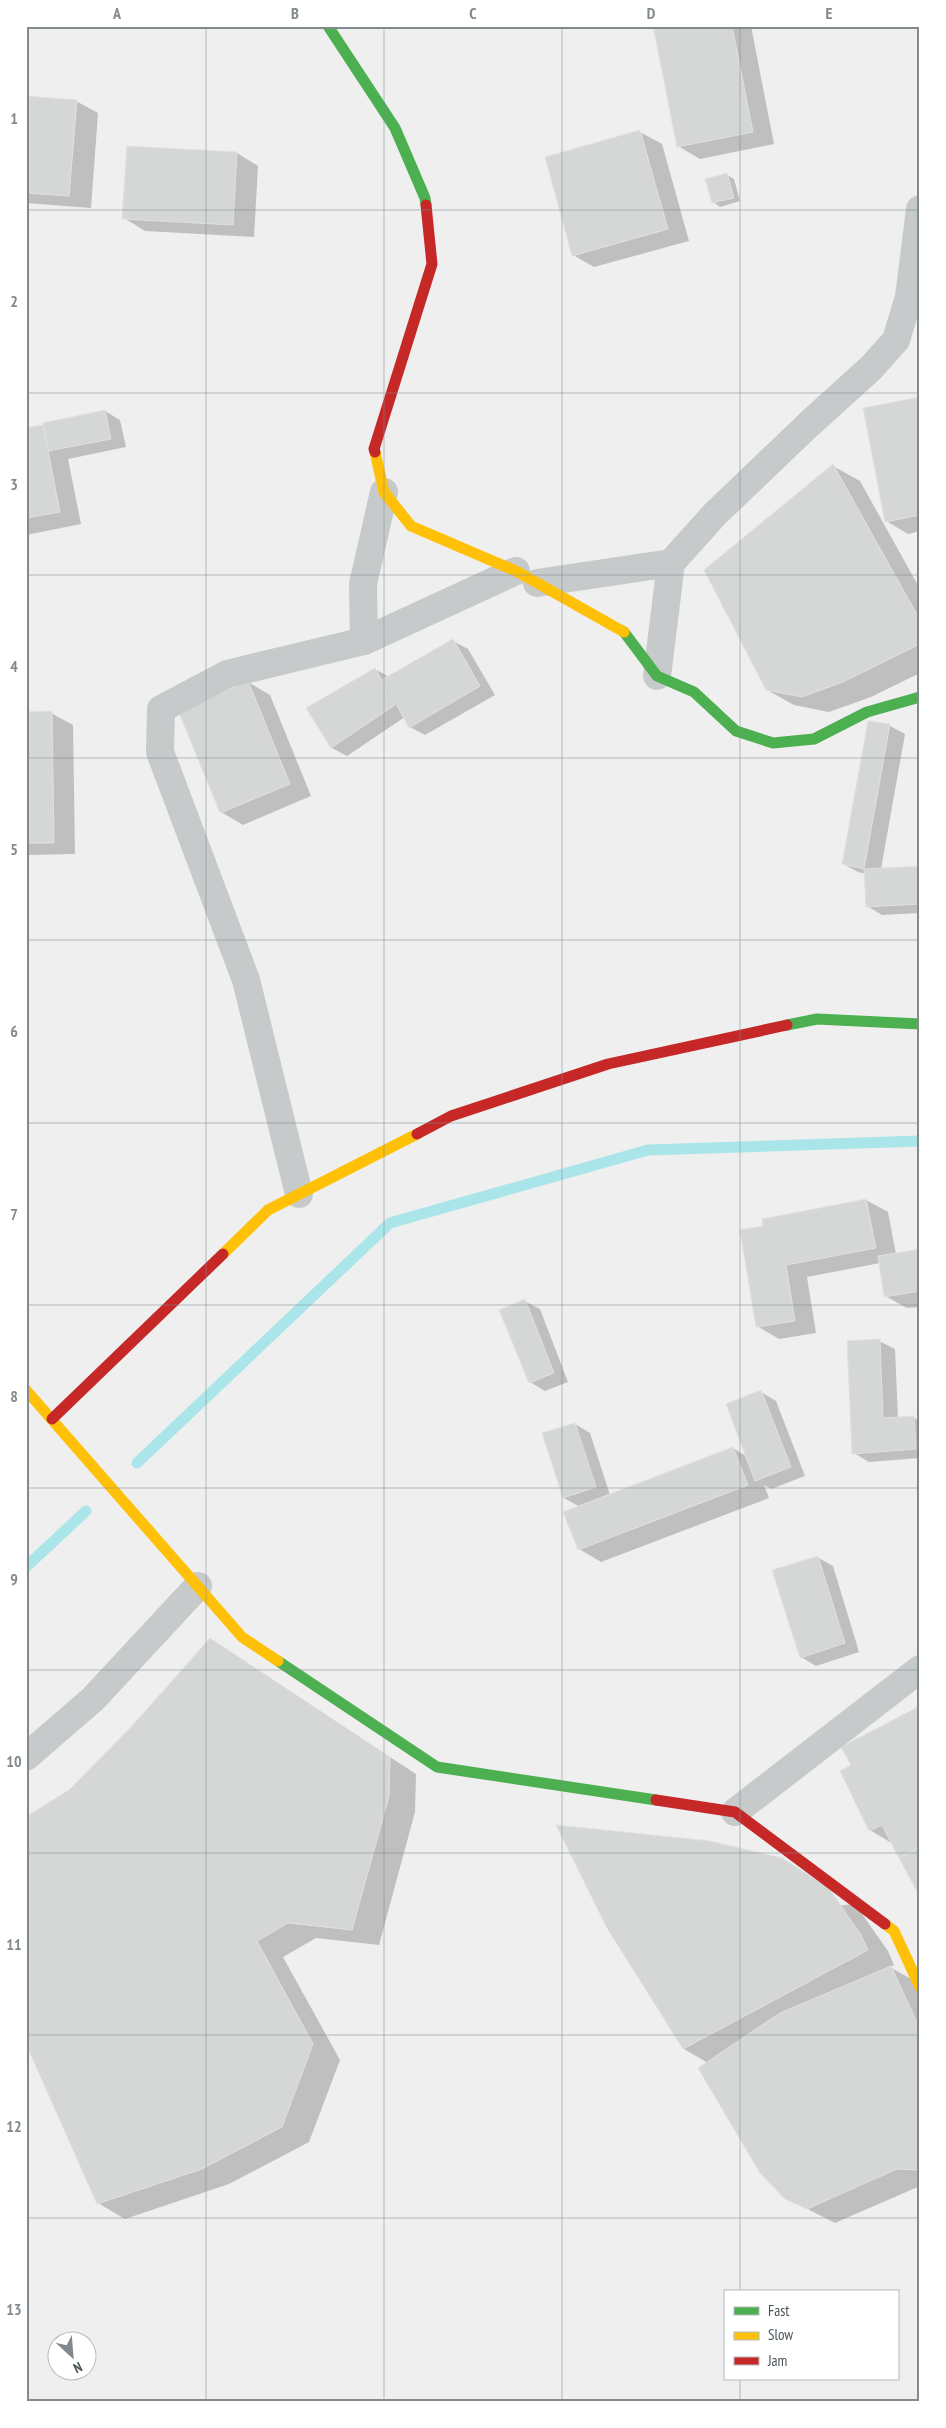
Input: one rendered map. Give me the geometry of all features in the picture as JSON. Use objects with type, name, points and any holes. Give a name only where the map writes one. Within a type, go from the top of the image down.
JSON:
[{"type":"street","points":[[328,26],[395,128],[425,198],[432,264],[374,449],[384,492],[411,526],[527,577],[624,632],[657,676],[694,692],[736,731],[773,743],[814,739],[867,712],[920,698]]},
{"type":"street","points":[[657,676],[671,563],[715,514],[871,368],[896,340],[909,297],[920,209]]},
{"type":"street","points":[[364,641],[363,584],[384,492]]},
{"type":"street","points":[[299,1194],[246,980],[160,752],[160,709],[227,674],[364,641],[527,577],[671,563]]},
{"type":"street","points":[[52,1419],[268,1210],[451,1116],[608,1064],[818,1018],[920,1024]]},
{"type":"street","points":[[26,1390],[242,1637],[437,1767],[736,1812],[894,1931],[920,1987]]},
{"type":"street","points":[[26,1757],[93,1698],[198,1586]]},
{"type":"street","points":[[736,1812],[920,1669]]},
{"type":"building","points":[[653,26],[732,26],[753,132],[677,147]]},
{"type":"building","points":[[26,96],[77,100],[69,196],[26,193]]},
{"type":"building","points":[[640,130],[668,229],[572,256],[545,157]]},
{"type":"building","points":[[127,146],[237,152],[233,225],[122,219]]},
{"type":"building","points":[[727,173],[734,198],[712,203],[705,179]]},
{"type":"building","points":[[920,397],[920,515],[885,522],[863,408]]},
{"type":"building","points":[[105,410],[111,439],[48,451],[43,423]]},
{"type":"building","points":[[43,425],[60,512],[26,518],[26,428]]},
{"type":"building","points":[[833,464],[920,620],[920,644],[843,682],[802,697],[766,690],[704,570]]},
{"type":"building","points":[[453,639],[480,686],[409,728],[383,679]]},
{"type":"building","points":[[375,668],[395,705],[331,748],[306,708]]},
{"type":"building","points":[[248,681],[290,784],[220,813],[178,710]]},
{"type":"building","points":[[52,711],[54,843],[26,843],[26,712]]},
{"type":"building","points":[[868,721],[890,724],[864,869],[842,864]]},
{"type":"building","points":[[920,866],[920,904],[866,907],[864,869]]},
{"type":"building","points":[[866,1199],[876,1248],[786,1265],[795,1321],[756,1327],[740,1230],[763,1226],[762,1219]]},
{"type":"building","points":[[920,1249],[920,1291],[884,1297],[878,1256]]},
{"type":"building","points":[[525,1299],[554,1373],[529,1383],[499,1310]]},
{"type":"building","points":[[880,1339],[883,1418],[914,1416],[916,1449],[852,1454],[847,1341]]},
{"type":"building","points":[[761,1390],[791,1467],[755,1481],[726,1404]]},
{"type":"building","points":[[575,1423],[596,1487],[563,1498],[542,1433]]},
{"type":"building","points":[[733,1447],[748,1485],[578,1550],[563,1512]]},
{"type":"building","points":[[818,1556],[845,1643],[800,1658],[772,1570]]},
{"type":"building","points":[[210,1638],[390,1757],[389,1796],[352,1930],[288,1923],[257,1941],[313,2044],[282,2127],[202,2169],[97,2204],[26,2044],[26,1817],[69,1790],[132,1726]]},
{"type":"building","points":[[920,1706],[920,1847],[899,1858],[882,1825],[869,1831],[840,1771],[851,1765],[841,1747]]},
{"type":"building","points":[[556,1825],[710,1841],[782,1858],[828,1887],[861,1935],[868,1950],[683,2049],[607,1928]]},
{"type":"building","points":[[920,1847],[920,1897],[899,1858]]},
{"type":"building","points":[[891,1966],[920,2029],[920,2170],[897,2169],[807,2209],[785,2199],[760,2173],[698,2068],[780,2013]]},
{"type":"waterway","points":[[137,1463],[390,1223],[648,1150],[920,1141]]},
{"type":"waterway","points":[[26,1567],[86,1511]]},
{"type":"traffic: fast","points":[[328,26],[395,128],[425,198],[426,205]]},
{"type":"traffic: fast","points":[[624,632],[657,676],[694,692],[736,731],[773,743],[814,739],[867,712],[920,697]]},
{"type":"traffic: fast","points":[[787,1025],[817,1019],[920,1024]]},
{"type":"traffic: fast","points":[[278,1661],[437,1767],[656,1800]]},
{"type":"traffic: slow","points":[[375,452],[384,492],[411,526],[516,571],[624,632]]},
{"type":"traffic: slow","points":[[223,1254],[268,1210],[417,1134]]},
{"type":"traffic: slow","points":[[26,1390],[242,1637],[278,1661]]},
{"type":"traffic: slow","points":[[885,1924],[894,1931],[920,1987]]},
{"type":"traffic: jam","points":[[375,452],[374,449],[432,264],[426,205]]},
{"type":"traffic: jam","points":[[417,1134],[451,1116],[608,1064],[787,1025]]},
{"type":"traffic: jam","points":[[52,1419],[223,1254]]},
{"type":"traffic: jam","points":[[656,1800],[735,1812],[885,1924]]}]
